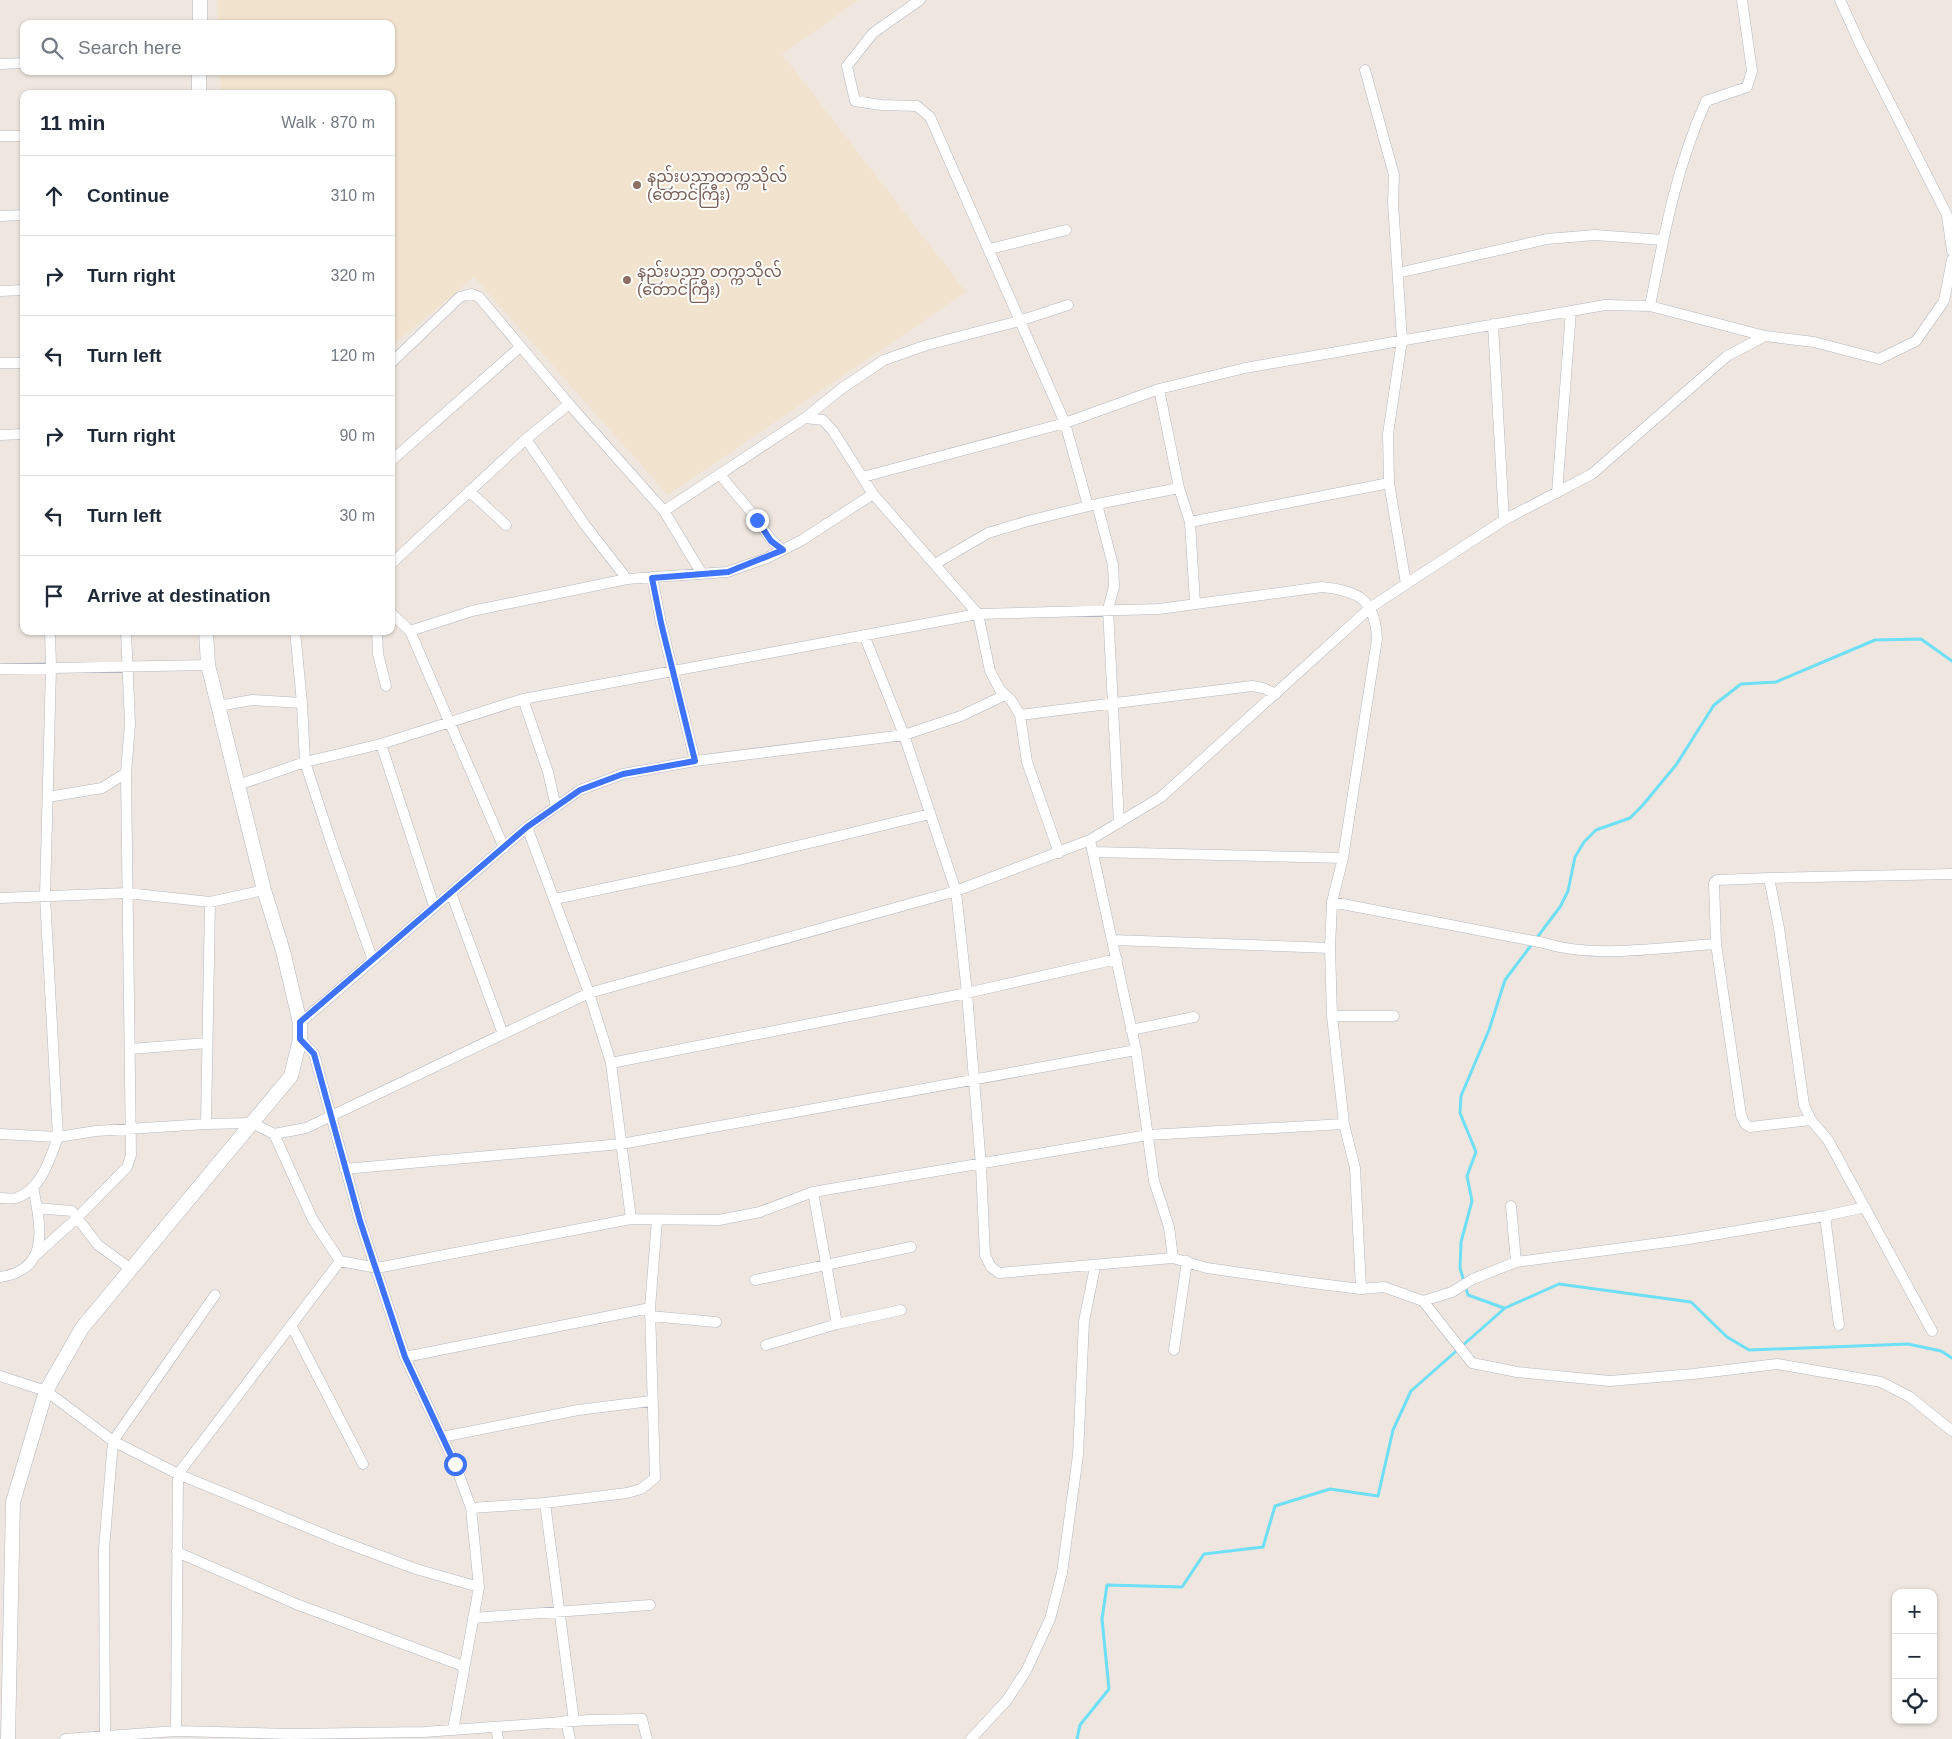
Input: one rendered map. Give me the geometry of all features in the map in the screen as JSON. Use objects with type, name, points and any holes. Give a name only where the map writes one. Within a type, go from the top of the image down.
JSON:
[{"type":"main road","points":[[200,0],[200,20]]},
{"type":"main road","points":[[199,75],[199,90]]},
{"type":"main road","points":[[8,1739],[5,1598],[12,1502],[46,1391],[82,1328],[290,1076],[300,1039],[300,1022],[283,951],[264,890],[208,665],[206,635]]},
{"type":"street","points":[[920,0],[873,33],[848,66],[855,101],[881,105],[917,106],[930,117],[946,157],[990,250],[1019,321],[1065,423],[1113,565],[1114,587],[1108,609],[1119,823]]},
{"type":"street","points":[[1650,306],[1680,167],[1706,101],[1747,87],[1752,71],[1742,0]]},
{"type":"street","points":[[1840,0],[1860,44],[1947,215],[1952,251]]},
{"type":"street","points":[[0,64],[20,63]]},
{"type":"street","points":[[1365,70],[1394,175],[1393,203],[1402,340],[1388,434],[1389,483],[1406,584]]},
{"type":"street","points":[[0,136],[20,136]]},
{"type":"street","points":[[0,216],[20,215]]},
{"type":"street","points":[[990,250],[1066,230]]},
{"type":"street","points":[[1398,273],[1547,239],[1595,235],[1663,240]]},
{"type":"street","points":[[863,478],[1065,423],[1159,389],[1245,368],[1605,305],[1650,306],[1765,336],[1814,342],[1879,359],[1916,342],[1944,301],[1952,260]]},
{"type":"street","points":[[0,291],[20,290]]},
{"type":"street","points":[[395,359],[460,297],[471,294],[479,297],[569,404],[664,511],[702,574]]},
{"type":"street","points":[[664,511],[805,418],[841,389],[884,360],[927,345],[1019,321],[1068,305]]},
{"type":"street","points":[[1557,494],[1571,311]]},
{"type":"street","points":[[1493,324],[1504,520]]},
{"type":"street","points":[[0,1128],[5,1134],[58,1137],[74,1133],[206,1124],[252,1123],[274,1134],[306,1128],[589,993],[956,891],[1090,840],[1161,797],[1371,607],[1504,520],[1557,494],[1592,474],[1727,356],[1765,336]]},
{"type":"street","points":[[395,457],[520,347]]},
{"type":"street","points":[[0,363],[20,362]]},
{"type":"street","points":[[1159,389],[1179,488],[1190,522],[1195,603]]},
{"type":"street","points":[[395,560],[526,439],[569,404]]},
{"type":"street","points":[[805,418],[823,420],[833,431],[873,494],[978,614],[990,671],[1005,695],[1012,700],[1020,715],[1027,762],[1059,853]]},
{"type":"street","points":[[0,435],[20,434]]},
{"type":"street","points":[[526,439],[585,525],[627,579]]},
{"type":"street","points":[[720,474],[737,498],[757,520],[771,541],[783,550]]},
{"type":"street","points":[[1190,522],[1389,483]]},
{"type":"street","points":[[935,564],[988,533],[1093,505],[1179,488]]},
{"type":"street","points":[[469,491],[506,525]]},
{"type":"street","points":[[410,631],[472,611],[627,579],[728,572],[783,550],[873,494]]},
{"type":"street","points":[[652,578],[672,670],[695,761]]},
{"type":"street","points":[[238,785],[305,762],[381,744],[523,699],[978,614],[1159,609],[1322,587],[1350,593],[1363,599],[1371,607],[1377,639],[1344,858],[1332,902],[1330,948],[1332,1016],[1344,1124],[1355,1168],[1361,1289]]},
{"type":"street","points":[[395,617],[410,631],[448,723],[504,848]]},
{"type":"street","points":[[0,1198],[16,1198],[33,1186],[47,1169],[58,1137],[45,896],[51,668],[50,635]]},
{"type":"street","points":[[1,1279],[22,1271],[36,1255],[78,1217],[127,1167],[131,1155],[126,773],[130,724],[126,635]]},
{"type":"street","points":[[295,635],[305,762],[372,958]]},
{"type":"street","points":[[377,635],[378,654],[386,686]]},
{"type":"street","points":[[864,635],[904,735],[956,891],[967,992],[981,1166],[985,1255],[991,1267],[999,1273],[1095,1267],[1173,1258],[1206,1268],[1361,1289],[1384,1286],[1423,1301],[1472,1363],[1517,1372],[1610,1380],[1693,1374],[1777,1364],[1880,1382],[1910,1397],[1952,1431]]},
{"type":"street","points":[[0,669],[126,665],[208,665]]},
{"type":"street","points":[[1020,715],[1252,686],[1263,688],[1276,694]]},
{"type":"street","points":[[300,1022],[372,958],[527,827],[580,790],[623,774],[695,761],[904,735],[961,716],[1005,695]]},
{"type":"street","points":[[523,699],[548,772],[556,807]]},
{"type":"street","points":[[218,706],[252,700],[302,703]]},
{"type":"street","points":[[381,744],[434,906]]},
{"type":"street","points":[[48,797],[102,788],[126,773]]},
{"type":"street","points":[[555,899],[739,860],[930,814]]},
{"type":"street","points":[[527,827],[589,993],[611,1063],[631,1219]]},
{"type":"street","points":[[1090,840],[1136,1050],[1154,1182],[1169,1227],[1173,1258]]},
{"type":"street","points":[[1093,852],[1344,858]]},
{"type":"street","points":[[1811,1120],[1750,1127],[1745,1124],[1741,1115],[1716,944],[1714,883],[1718,880],[1769,878],[1952,874]]},
{"type":"street","points":[[1769,878],[1779,928],[1804,1105],[1811,1120],[1828,1140],[1932,1331]]},
{"type":"street","points":[[0,898],[127,893],[210,902],[264,890]]},
{"type":"street","points":[[451,893],[503,1034]]},
{"type":"street","points":[[206,1124],[210,902]]},
{"type":"street","points":[[1332,902],[1587,952],[1716,944]]},
{"type":"street","points":[[1113,940],[1330,948]]},
{"type":"street","points":[[611,1063],[967,992],[1117,959]]},
{"type":"street","points":[[1332,1016],[1394,1016]]},
{"type":"street","points":[[1132,1030],[1194,1017]]},
{"type":"street","points":[[300,1039],[314,1054],[329,1117],[405,1357],[472,1508],[478,1588],[453,1730]]},
{"type":"street","points":[[130,1049],[207,1043]]},
{"type":"street","points":[[345,1170],[621,1144],[973,1078],[1136,1050]]},
{"type":"street","points":[[274,1134],[314,1220],[340,1262],[377,1268],[631,1219],[719,1220],[760,1212],[813,1192],[981,1166],[1148,1135],[1344,1124]]},
{"type":"street","points":[[33,1186],[40,1235],[36,1255]]},
{"type":"street","points":[[813,1192],[837,1324]]},
{"type":"street","points":[[1510,1206],[1516,1262]]},
{"type":"street","points":[[1423,1301],[1452,1292],[1473,1279],[1516,1262],[1683,1240],[1824,1216],[1865,1207]]},
{"type":"street","points":[[37,1208],[72,1211],[98,1245],[131,1269]]},
{"type":"street","points":[[1824,1216],[1839,1325]]},
{"type":"street","points":[[472,1508],[545,1503],[627,1493],[641,1489],[655,1478],[651,1401],[650,1312],[658,1220]]},
{"type":"street","points":[[755,1280],[911,1247]]},
{"type":"street","points":[[1174,1350],[1187,1261]]},
{"type":"street","points":[[176,1731],[178,1474],[340,1262]]},
{"type":"street","points":[[971,1739],[1007,1700],[1017,1685],[1026,1671],[1050,1619],[1062,1573],[1078,1455],[1084,1322],[1095,1267]]},
{"type":"street","points":[[105,1738],[104,1550],[113,1441],[215,1295]]},
{"type":"street","points":[[766,1345],[837,1324],[901,1310]]},
{"type":"street","points":[[405,1357],[650,1312],[716,1322]]},
{"type":"street","points":[[291,1325],[363,1464]]},
{"type":"street","points":[[0,1376],[46,1391],[113,1441],[178,1474],[338,1540],[416,1569],[478,1588]]},
{"type":"street","points":[[442,1437],[578,1410],[651,1401]]},
{"type":"street","points":[[545,1503],[559,1610],[570,1721],[570,1739]]},
{"type":"street","points":[[177,1552],[296,1604],[463,1666]]},
{"type":"street","points":[[473,1618],[559,1610],[650,1605]]},
{"type":"street","points":[[65,1739],[105,1738],[176,1731],[273,1736],[424,1735],[496,1726],[642,1719],[647,1739]]},
{"type":"street","points":[[496,1726],[498,1739]]},
{"type":"shaded area","name":"နည်းပညာတက္ကသိုလ် (တောင်ကြီး)","points":[[217,0],[859,0],[782,54],[966,292],[668,495],[474,277],[395,344],[395,90],[221,90],[220,75],[395,75],[395,20],[218,20]]},
{"type":"waterway","points":[[1504,1308],[1468,1295],[1460,1268],[1461,1242],[1472,1201],[1467,1176],[1476,1152],[1460,1113],[1461,1096],[1489,1030],[1505,980],[1560,907],[1568,891],[1575,857],[1584,842],[1596,830],[1630,818],[1642,806],[1676,765],[1714,705],[1741,684],[1776,682],[1875,640],[1921,639],[1952,661]]},
{"type":"waterway","points":[[1077,1739],[1080,1725],[1109,1689],[1102,1619],[1107,1585],[1182,1587],[1204,1554],[1263,1547],[1275,1506],[1330,1489],[1378,1496],[1393,1430],[1411,1391],[1505,1308],[1559,1284],[1691,1302],[1727,1337],[1749,1350],[1908,1344],[1941,1351],[1952,1358]]},
{"type":"place","name":"နည်းပညာတက္ကသိုလ် (တောင်ကြီး)","points":[[637,185]]},
{"type":"place","name":"နည်းပညာ တက္ကသိုလ် (တောင်ကြီး)","points":[[627,280]]},
{"type":"route","points":[[455,1464],[405,1357],[360,1221],[329,1117],[314,1054],[300,1039],[300,1022],[372,958],[527,827],[580,790],[623,774],[695,761],[661,623],[652,578],[728,572],[783,550],[771,541],[757,520]]}]
